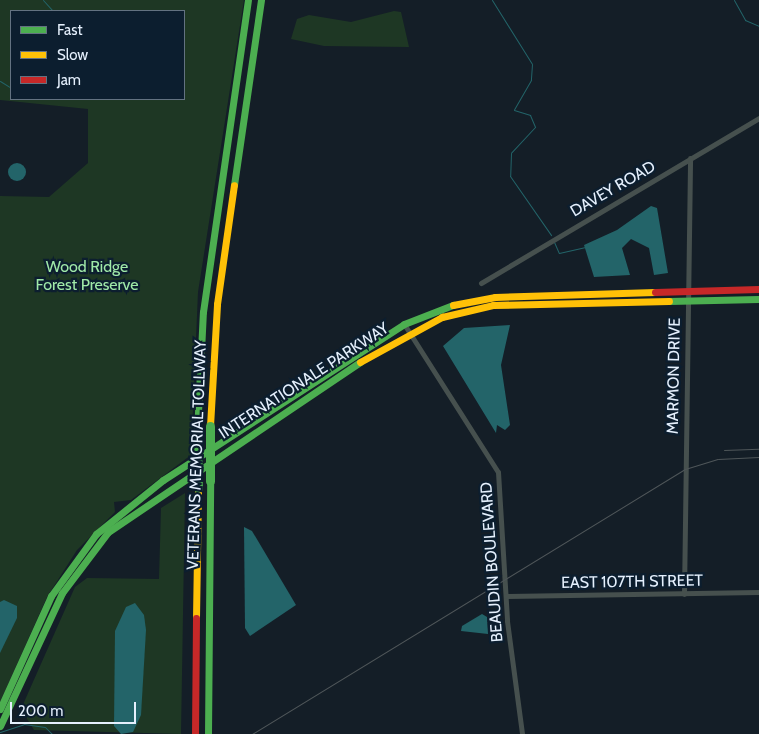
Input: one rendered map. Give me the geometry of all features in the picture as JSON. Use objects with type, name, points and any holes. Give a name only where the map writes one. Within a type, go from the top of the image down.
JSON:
[{"type":"main road","name":"VETERANS MEMORIAL TOLLWAY","points":[[194,734],[198,488],[197,433],[203,312],[248,0]]},
{"type":"main road","name":"VETERANS MEMORIAL TOLLWAY","points":[[208,734],[210,426],[217,304],[261,0]]},
{"type":"main road","name":"INTERNATIONALE PARKWAY","points":[[0,710],[51,596],[96,534],[155,486],[406,328],[474,299],[687,290],[759,289]]},
{"type":"main road","name":"INTERNATIONALE PARKWAY","points":[[0,726],[62,593],[108,532],[406,328],[493,305],[759,299]]},
{"type":"street","name":"DAVEY ROAD","points":[[480,283],[759,118]]},
{"type":"street","name":"MARMON DRIVE","points":[[684,594],[690,158]]},
{"type":"street","name":"BEAUDIN BOULEVARD","points":[[406,328],[496,465],[500,480],[506,596],[522,734]]},
{"type":"street","name":"EAST 107TH STREET","points":[[506,596],[759,592]]},
{"type":"green space","name":"Wood Ridge Forest Preserve","points":[[0,0],[244,0],[198,292],[191,455],[131,500],[114,502],[115,512],[77,550],[47,597],[0,702],[0,196],[49,197],[88,163],[88,109],[0,100]]},
{"type":"green space","points":[[394,11],[401,12],[409,47],[324,46],[291,39],[297,19],[309,15],[351,22]]},
{"type":"green space","points":[[185,493],[181,734],[34,730],[21,709],[75,587],[87,578],[159,579],[161,508]]},
{"type":"shaded area","points":[[13,163],[21,163],[26,168],[24,179],[13,181],[8,176],[8,168]]},
{"type":"shaded area","points":[[651,206],[657,208],[668,273],[654,275],[649,248],[631,239],[622,248],[630,275],[594,277],[584,245],[617,230]]},
{"type":"shaded area","points":[[510,325],[501,365],[510,425],[505,430],[497,425],[496,433],[443,346],[464,328]]},
{"type":"shaded area","points":[[244,527],[252,531],[296,605],[250,636],[245,628]]},
{"type":"shaded area","points":[[4,600],[17,606],[17,618],[0,653],[0,602]]},
{"type":"shaded area","points":[[135,603],[144,615],[146,630],[141,715],[133,732],[121,734],[114,726],[115,631],[126,607]]},
{"type":"shaded area","points":[[482,614],[487,617],[488,634],[461,631],[462,626]]},
{"type":"waterway","points":[[43,0],[52,10]]},
{"type":"waterway","points":[[492,0],[532,64],[531,80],[514,110],[530,115],[535,127],[511,153],[510,176],[551,235]]},
{"type":"waterway","points":[[734,0],[745,20],[759,26]]},
{"type":"waterway","points":[[0,81],[10,87]]},
{"type":"waterway","points":[[554,242],[559,253],[584,247]]},
{"type":"waterway","points":[[0,732],[24,724],[45,727],[52,734]]},
{"type":"railway","points":[[724,450],[759,449]]},
{"type":"railway","points":[[252,734],[685,469],[718,459],[759,457]]},
{"type":"traffic: fast","points":[[197,433],[203,312],[248,0]]},
{"type":"traffic: fast","points":[[234,185],[261,0]]},
{"type":"traffic: fast","points":[[669,301],[759,299]]},
{"type":"traffic: fast","points":[[0,709],[51,596],[96,534],[163,480],[404,324],[453,305]]},
{"type":"traffic: fast","points":[[0,726],[62,593],[108,532],[360,362]]},
{"type":"traffic: fast","points":[[210,426],[210,481]]},
{"type":"traffic: fast","points":[[197,433],[198,488]]},
{"type":"traffic: fast","points":[[208,734],[210,481]]},
{"type":"traffic: slow","points":[[210,426],[217,304],[234,185]]},
{"type":"traffic: slow","points":[[453,305],[495,297],[655,292]]},
{"type":"traffic: slow","points":[[360,362],[442,317],[493,305],[669,301]]},
{"type":"traffic: slow","points":[[196,618],[198,488]]},
{"type":"traffic: jam","points":[[655,292],[759,289]]},
{"type":"traffic: jam","points":[[195,734],[196,618]]}]
